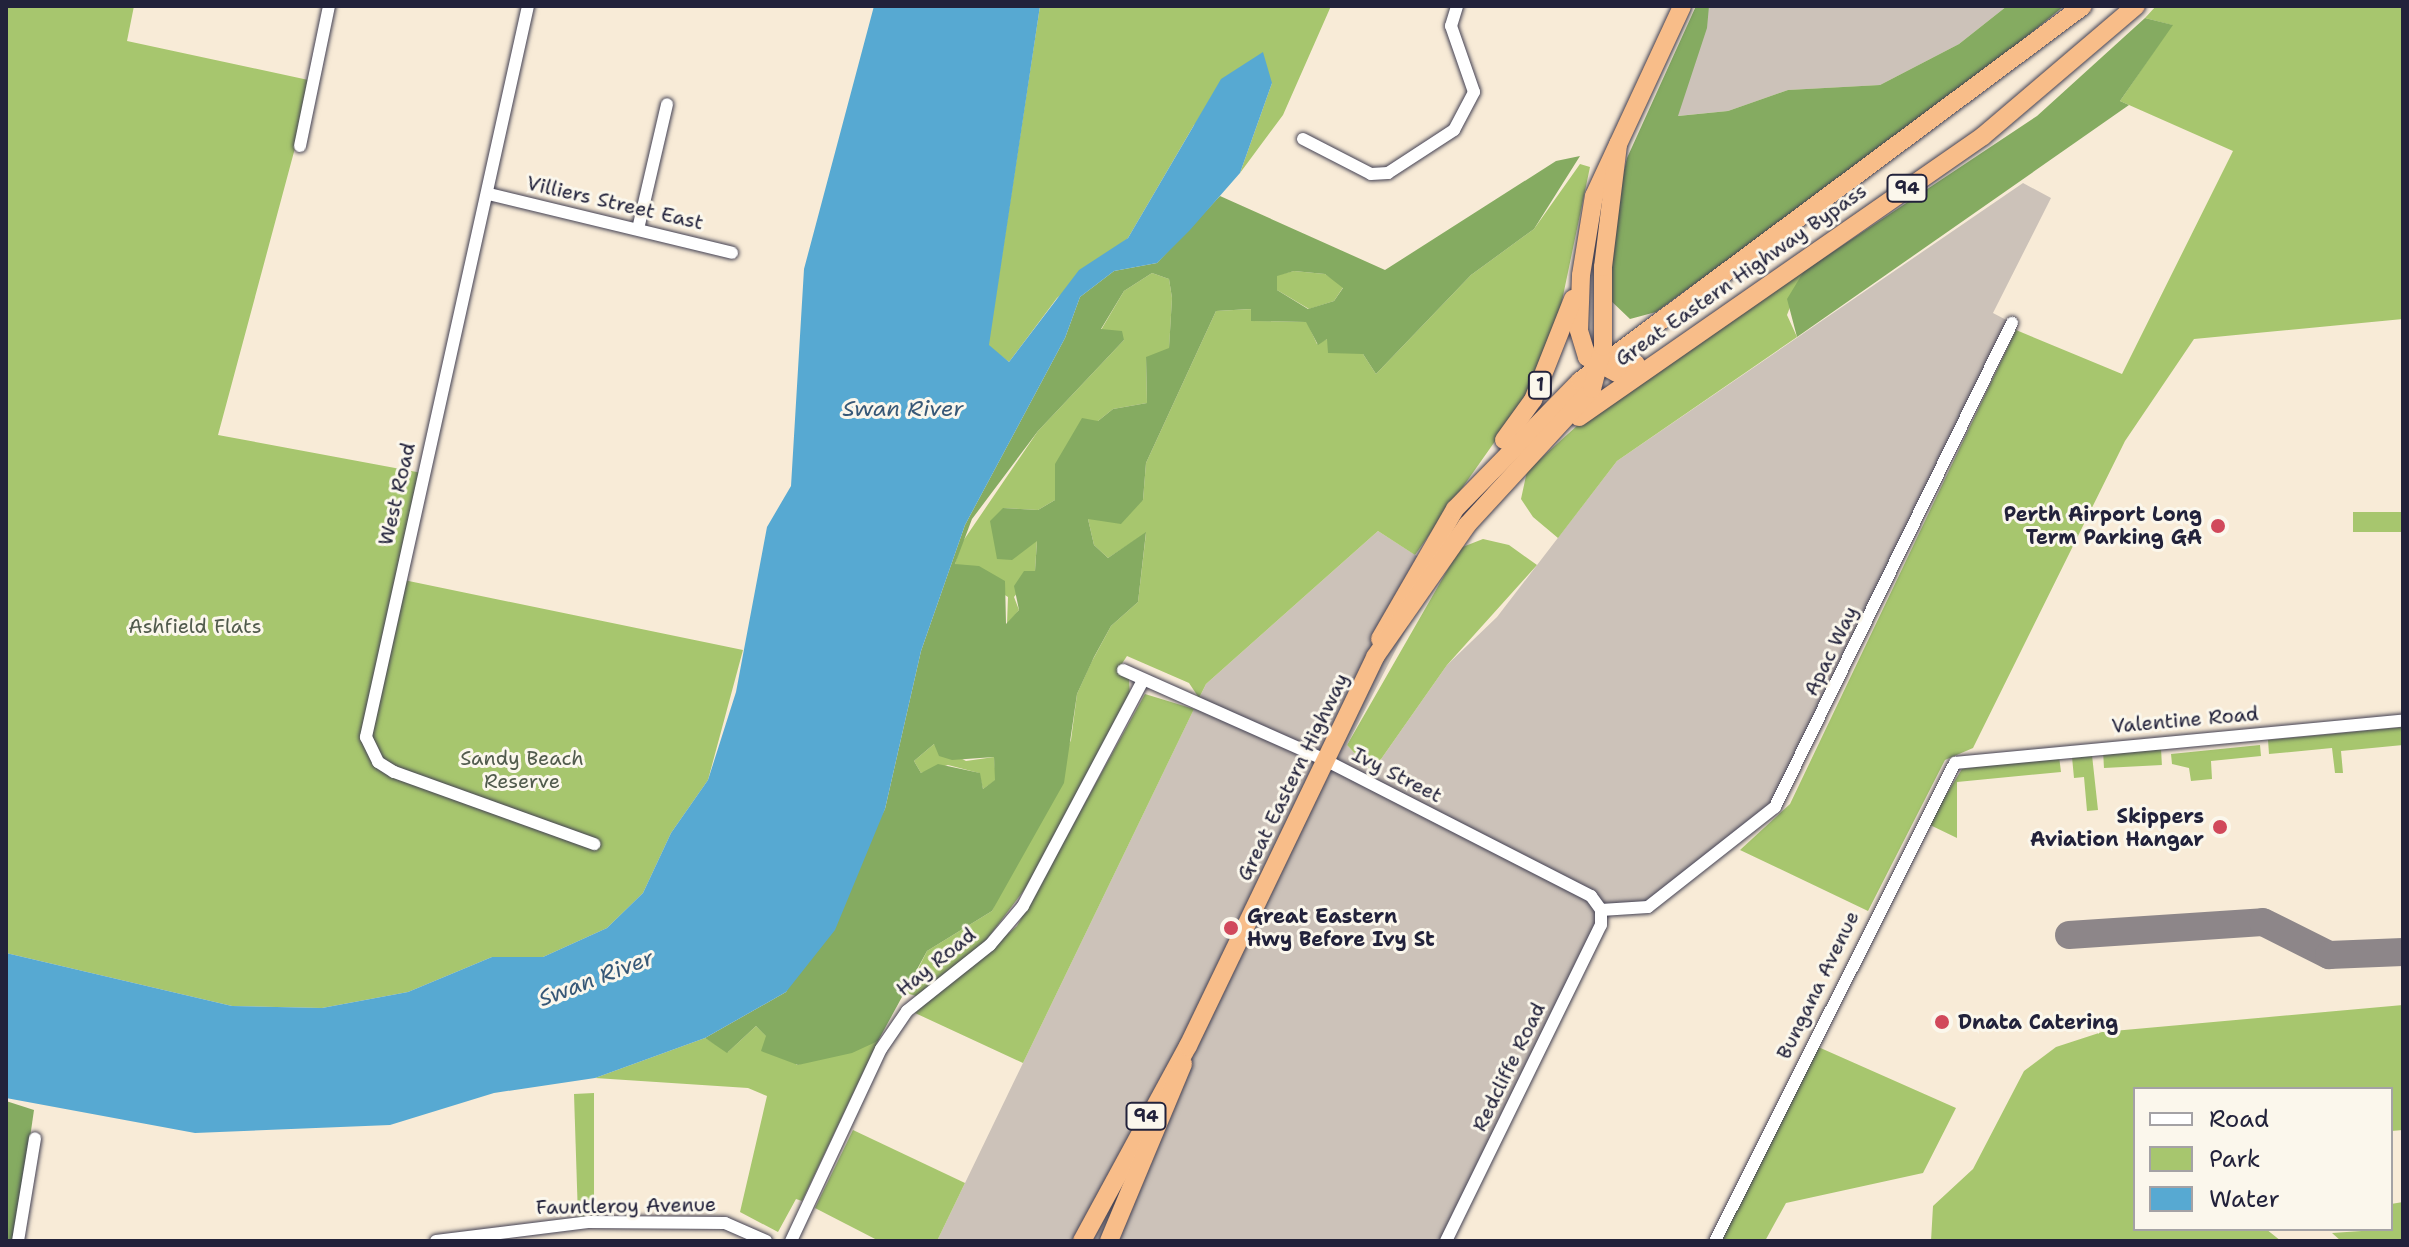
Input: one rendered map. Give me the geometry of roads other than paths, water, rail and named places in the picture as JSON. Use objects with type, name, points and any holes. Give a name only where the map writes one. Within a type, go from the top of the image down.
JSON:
[{"type":"highway","name":"Great Eastern Highway","points":[[1600,366],[1582,348],[1581,275],[1594,196],[1682,6]]},
{"type":"highway","name":"Great Eastern Highway Bypass","points":[[1600,366],[2083,6]]},
{"type":"highway","name":"Great Eastern Highway Bypass","points":[[1559,433],[1685,340],[1983,136],[2136,6]]},
{"type":"highway","name":"Great Eastern Highway","points":[[1082,1241],[1188,1046],[1375,657],[1467,525],[1559,433],[1600,366],[1618,144]]},
{"type":"highway","name":"1","points":[[1476,482],[1533,400],[1581,275]]},
{"type":"highway","points":[[1603,309],[1625,332],[1649,328]]},
{"type":"highway","points":[[1600,366],[1627,370],[1673,340],[1685,340]]},
{"type":"highway","name":"Great Eastern Highway","points":[[1375,657],[1384,623],[1476,482],[1600,366]]},
{"type":"highway","name":"Great Eastern Highway","points":[[1109,1241],[1170,1106],[1188,1046]]},
{"type":"street","points":[[300,146],[329,6]]},
{"type":"street","name":"West Road","points":[[528,6],[489,194],[366,737],[378,762],[394,772],[594,844]]},
{"type":"street","points":[[1303,139],[1371,174],[1388,173],[1454,130],[1474,92],[1451,26],[1457,6]]},
{"type":"street","points":[[638,229],[667,104]]},
{"type":"street","name":"Villiers Street East","points":[[489,194],[732,253]]},
{"type":"street","name":"Apac Way","points":[[1601,910],[1648,907],[1775,807],[2012,323]]},
{"type":"street","name":"Ivy Street","points":[[1123,670],[1325,760],[1591,896],[1601,910]]},
{"type":"street","name":"Hay Road","points":[[791,1241],[881,1049],[907,1011],[972,962],[1023,906],[1143,680]]},
{"type":"street","name":"Valentine Road","points":[[1970,759],[2403,721]]},
{"type":"street","name":"Bungana Avenue","points":[[1715,1241],[1940,783],[1955,763],[1970,759]]},
{"type":"street","name":"Redcliffe Road","points":[[1446,1241],[1601,925],[1601,910]]},
{"type":"street","points":[[18,1241],[35,1138]]},
{"type":"street","name":"Fauntleroy Avenue","points":[[436,1241],[623,1222],[725,1223],[766,1241]]},
{"type":"water","name":"Swan River","points":[[874,6],[1040,6],[989,345],[1009,362],[1079,270],[1128,238],[1221,79],[1263,52],[1272,83],[1240,173],[1190,230],[1157,263],[1114,271],[1080,297],[1065,338],[965,525],[921,651],[885,809],[835,930],[786,992],[705,1038],[595,1078],[494,1093],[390,1125],[195,1133],[6,1098],[6,953],[232,1006],[322,1008],[408,992],[492,957],[543,957],[607,928],[643,893],[671,833],[708,780],[736,692],[767,527],[791,486],[804,269]]},
{"type":"place","name":"Perth Airport Long Term Parking GA","points":[[2218,526]]},
{"type":"place","name":"Skippers Aviation Hangar","points":[[2220,827]]},
{"type":"place","name":"Great Eastern Hwy Before Ivy St","points":[[1231,928]]},
{"type":"place","name":"Dnata Catering","points":[[1942,1022]]},
{"type":"park label","name":"Ashfield Flats","points":[[195,626]]},
{"type":"park label","name":"Sandy Beach Reserve","points":[[522,770]]}]
